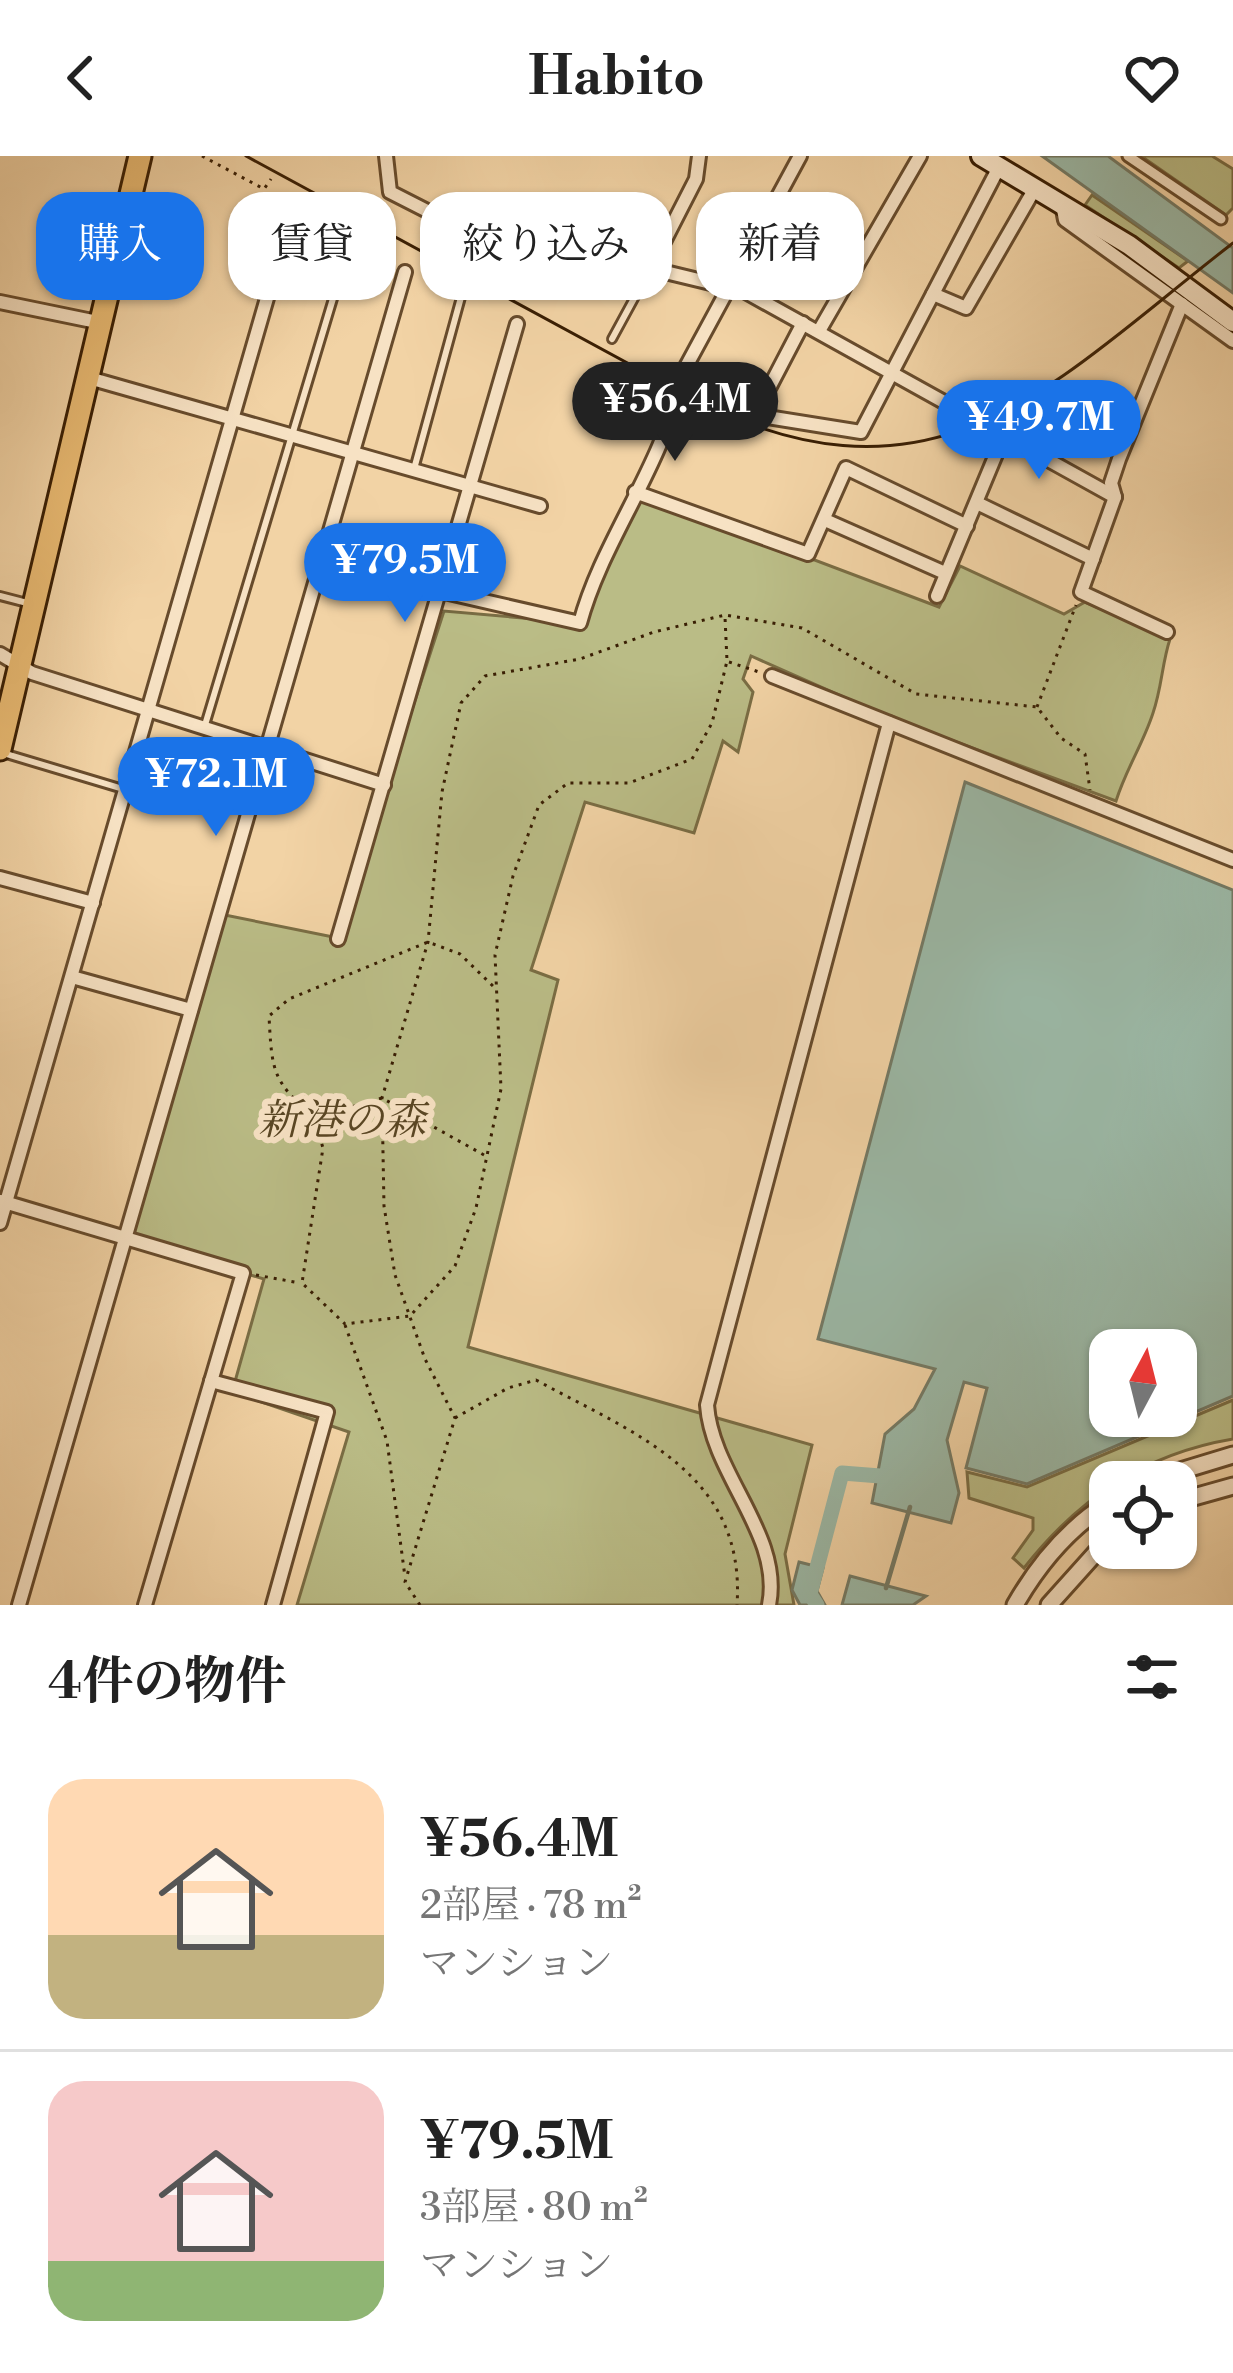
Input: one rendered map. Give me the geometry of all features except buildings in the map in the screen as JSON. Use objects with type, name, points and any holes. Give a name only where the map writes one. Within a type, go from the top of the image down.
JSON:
[{"type":"highway","points":[[0,750],[140,156]]},
{"type":"main road","points":[[981,156],[1062,204],[1233,322]]},
{"type":"street","points":[[386,156],[390,192],[420,209]]},
{"type":"street","points":[[672,226],[696,179],[699,156]]},
{"type":"street","points":[[780,192],[800,156]]},
{"type":"street","points":[[819,331],[920,156]]},
{"type":"street","points":[[1128,156],[1221,218]]},
{"type":"street","points":[[681,376],[755,415],[861,433],[998,170]]},
{"type":"street","points":[[933,294],[966,308],[1034,190]]},
{"type":"street","points":[[1062,204],[1065,220],[1233,341]]},
{"type":"street","points":[[19,1605],[405,272]]},
{"type":"street","points":[[0,1223],[266,300]]},
{"type":"street","points":[[440,591],[580,623],[590,585],[675,409],[681,376],[719,300]]},
{"type":"street","points":[[754,300],[819,331],[1115,496]]},
{"type":"street","points":[[0,302],[103,322]]},
{"type":"street","points":[[1166,632],[1082,592],[1115,496],[1112,483],[1119,459],[1182,304]]},
{"type":"street","points":[[755,415],[803,323]]},
{"type":"street","points":[[338,939],[517,324]]},
{"type":"street","points":[[89,378],[540,506]]},
{"type":"street","points":[[937,596],[1004,435]]},
{"type":"street","points":[[635,492],[808,554],[847,468],[967,526]]},
{"type":"street","points":[[976,503],[1093,559]]},
{"type":"street","points":[[825,520],[946,573]]},
{"type":"street","points":[[0,654],[20,669],[384,784]]},
{"type":"street","points":[[772,676],[1233,860]]},
{"type":"street","points":[[769,1605],[770,1565],[719,1460],[707,1405],[889,723]]},
{"type":"street","points":[[0,878],[93,904]]},
{"type":"street","points":[[71,977],[190,1010]]},
{"type":"street","points":[[3,1202],[243,1273],[145,1605]]},
{"type":"street","points":[[211,1381],[327,1412],[273,1605]]},
{"type":"street","points":[[1197,1466],[1233,1455]]},
{"type":"street","points":[[1197,1496],[1233,1486]]},
{"type":"street","points":[[1015,1605],[1077,1522],[1089,1515]]},
{"type":"street","points":[[1048,1605],[1089,1560]]},
{"type":"lane","points":[[204,728],[333,300]]},
{"type":"lane","points":[[412,472],[460,300]]},
{"type":"lane","points":[[612,339],[633,300]]},
{"type":"lane","points":[[0,596],[35,605]]},
{"type":"lane","points":[[0,750],[126,790]]},
{"type":"path","points":[[202,156],[264,189],[271,179]]},
{"type":"path","points":[[1037,707],[1082,592]]},
{"type":"path","points":[[345,1324],[410,1316],[455,1266],[476,1208],[501,1089],[495,955],[513,876],[539,806],[568,783],[628,783],[692,759],[712,723],[727,662],[725,615]]},
{"type":"path","points":[[405,1582],[455,1418],[395,1274],[384,1206],[382,1098],[428,942],[444,776],[460,703],[485,676],[580,659],[654,632],[725,615],[802,628],[916,694],[1037,707],[1061,738],[1085,754],[1092,804]]},
{"type":"path","points":[[727,662],[772,676]]},
{"type":"path","points":[[302,1283],[323,1148],[314,1118],[278,1085],[271,1064],[269,1016],[290,999],[428,942],[460,954],[496,990]]},
{"type":"path","points":[[314,1118],[382,1098],[487,1157]]},
{"type":"path","points":[[243,1273],[302,1283],[345,1324],[387,1441],[405,1582],[420,1605]]},
{"type":"path","points":[[455,1418],[508,1388],[536,1380],[652,1444],[706,1486],[740,1567],[737,1605]]},
{"type":"green space","points":[[1141,156],[1212,156],[1233,169],[1233,208],[1226,215]]},
{"type":"green space","points":[[1092,195],[1188,261],[1179,268],[1085,205]]},
{"type":"green space","name":"新港の森","points":[[635,492],[939,607],[960,566],[1064,614],[1085,602],[1170,639],[1156,703],[1116,801],[889,717],[751,656],[743,679],[753,692],[738,752],[723,741],[694,833],[585,802],[531,970],[558,980],[468,1347],[812,1445],[785,1554],[794,1605],[297,1605],[349,1432],[232,1392],[264,1279],[126,1238],[220,914],[338,938],[444,611],[579,623]]},
{"type":"green space","points":[[1233,1400],[1233,1439],[1158,1461],[1089,1461],[1089,1502],[1024,1568],[1013,1558],[1033,1530],[1033,1518],[969,1498],[967,1472],[1027,1487],[1145,1437],[1197,1437],[1197,1415]]},
{"type":"shaded area","points":[[1042,156],[1108,156],[1233,248],[1233,293]]},
{"type":"shaded area","points":[[965,782],[1233,890],[1233,1396],[1197,1411],[1197,1329],[1089,1329],[1089,1437],[1137,1437],[1027,1484],[966,1468],[987,1388],[964,1382],[947,1440],[959,1493],[951,1523],[872,1503],[885,1434],[914,1409],[935,1369],[818,1339]]},
{"type":"shaded area","points":[[799,1562],[823,1568],[817,1591],[825,1605],[800,1605],[792,1590]]},
{"type":"shaded area","points":[[850,1576],[926,1596],[913,1605],[842,1605]]},
{"type":"waterway","points":[[817,1605],[810,1594],[842,1473],[893,1477]]},
{"type":"waterway","points":[[886,1588],[910,1507]]},
{"type":"tram line","points":[[246,156],[703,404],[787,436],[861,446],[929,439],[991,418],[1051,384],[1233,243]]}]
